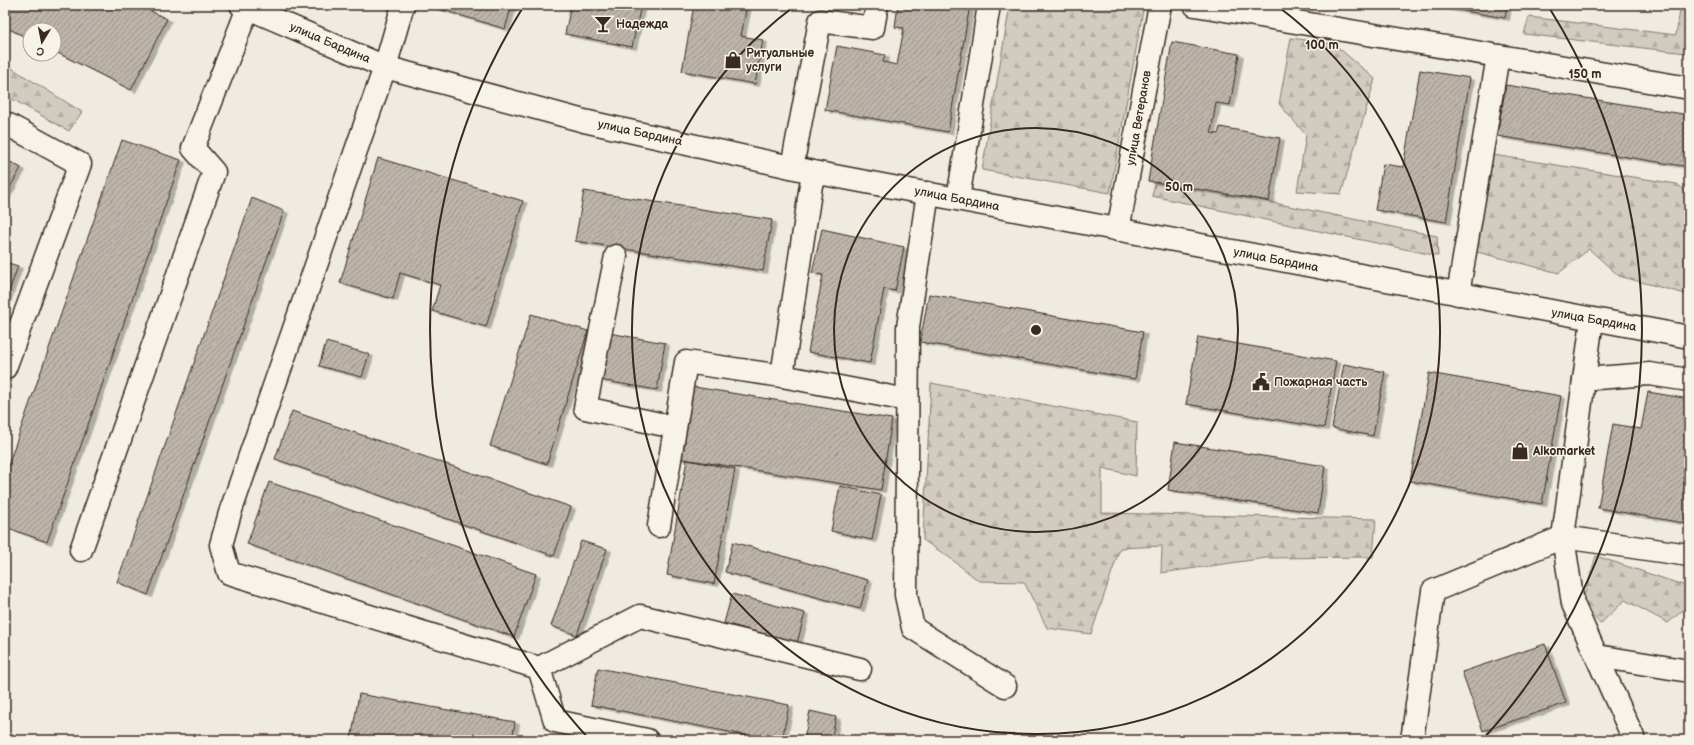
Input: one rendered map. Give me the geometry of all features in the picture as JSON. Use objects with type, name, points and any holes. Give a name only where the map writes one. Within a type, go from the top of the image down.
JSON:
[{"type":"street","points":[[403,5],[385,67],[230,513],[221,545],[229,573],[539,668],[640,616],[860,669]]},
{"type":"street","points":[[792,167],[820,20],[873,28],[877,5]]},
{"type":"street","points":[[958,199],[989,5]]},
{"type":"street","name":"улица Ветеранов","points":[[1118,230],[1160,5]]},
{"type":"street","points":[[1195,5],[1689,88]]},
{"type":"street","points":[[81,550],[214,172],[193,148],[244,6]]},
{"type":"street","name":"улица Бардина","points":[[244,6],[385,67],[584,121],[813,172],[1592,320],[1689,337]]},
{"type":"street","points":[[1458,294],[1498,56]]},
{"type":"street","points":[[5,122],[80,164],[5,368]]},
{"type":"street","points":[[782,376],[813,172]]},
{"type":"street","points":[[928,193],[908,327],[906,595],[913,628],[1005,686]]},
{"type":"street","points":[[616,256],[585,408],[674,427]]},
{"type":"street","points":[[1592,320],[1563,537],[1573,604],[1633,737],[1633,740]]},
{"type":"street","points":[[659,526],[674,427],[686,362],[782,376],[907,400]]},
{"type":"street","points":[[1584,379],[1649,374],[1689,380]]},
{"type":"street","points":[[1412,740],[1433,591],[1563,537],[1689,555]]},
{"type":"street","points":[[1597,656],[1689,671]]},
{"type":"street","points":[[539,668],[555,721],[647,740]]},
{"type":"green space","points":[[1010,5],[1144,5],[1110,193],[982,170]]},
{"type":"green space","points":[[1681,5],[1689,5],[1689,35],[1686,53],[1524,34],[1529,17],[1676,35]]},
{"type":"green space","points":[[1291,38],[1334,44],[1375,79],[1341,194],[1297,191],[1306,135],[1279,104]]},
{"type":"green space","points":[[5,64],[82,112],[69,131],[5,95]]},
{"type":"green space","points":[[1487,154],[1677,184],[1689,194],[1689,295],[1619,276],[1589,249],[1559,273],[1469,250]]},
{"type":"green space","points":[[1156,179],[1437,236],[1438,256],[1152,196]]},
{"type":"green space","points":[[931,383],[1137,422],[1136,476],[1102,468],[1102,513],[1376,519],[1373,557],[1266,558],[1161,573],[1162,546],[1120,548],[1091,634],[1047,628],[1024,582],[979,581],[950,558],[923,540]]},
{"type":"green space","points":[[1596,556],[1689,587],[1689,605],[1668,623],[1625,600],[1600,624],[1582,603]]},
{"type":"building","points":[[5,5],[138,5],[167,19],[131,90],[62,55],[62,22],[22,22],[22,35],[5,27]]},
{"type":"building","points":[[433,5],[512,5],[505,29],[433,7]]},
{"type":"building","points":[[571,5],[641,5],[632,47],[565,34]]},
{"type":"building","points":[[694,5],[747,5],[741,36],[763,40],[755,84],[682,71]]},
{"type":"building","points":[[898,5],[970,5],[948,132],[825,110],[837,46],[885,55],[883,62],[897,65],[904,28],[895,27]]},
{"type":"building","points":[[1440,5],[1507,5],[1505,18],[1441,7]]},
{"type":"building","points":[[1172,42],[1239,54],[1230,105],[1216,103],[1211,133],[1218,134],[1220,127],[1280,138],[1269,201],[1148,181]]},
{"type":"building","points":[[1420,70],[1470,78],[1446,222],[1375,210],[1383,164],[1403,167]]},
{"type":"building","points":[[1506,85],[1689,115],[1689,167],[1497,136]]},
{"type":"building","points":[[122,140],[181,160],[47,542],[5,527],[5,474]]},
{"type":"building","points":[[378,158],[523,201],[486,327],[432,311],[440,285],[400,273],[393,299],[340,283]]},
{"type":"building","points":[[5,159],[21,168],[5,196]]},
{"type":"building","points":[[584,191],[772,220],[763,271],[575,241]]},
{"type":"building","points":[[252,198],[284,211],[148,595],[117,582]]},
{"type":"building","points":[[822,229],[904,247],[895,291],[884,289],[870,363],[808,352],[823,275],[812,273]]},
{"type":"building","points":[[5,262],[18,266],[5,303]]},
{"type":"building","points":[[929,294],[1143,332],[1135,379],[920,342]]},
{"type":"building","points":[[531,314],[588,331],[547,464],[490,446]]},
{"type":"building","points":[[609,333],[665,343],[657,390],[600,380]]},
{"type":"building","name":"Пожарная часть","points":[[1198,337],[1336,361],[1324,428],[1186,404]]},
{"type":"building","points":[[326,342],[369,354],[362,377],[319,366]]},
{"type":"building","points":[[1344,364],[1385,372],[1373,436],[1332,428]]},
{"type":"building","points":[[1429,373],[1561,396],[1542,504],[1410,481]]},
{"type":"building","points":[[688,386],[892,419],[881,490],[677,458]]},
{"type":"building","points":[[1648,392],[1689,399],[1689,524],[1598,508],[1613,424],[1641,429]]},
{"type":"building","points":[[292,411],[571,507],[554,556],[275,459]]},
{"type":"building","points":[[1175,442],[1325,466],[1318,513],[1168,490]]},
{"type":"building","points":[[687,460],[735,469],[714,584],[667,575]]},
{"type":"building","points":[[269,482],[536,574],[514,637],[247,544]]},
{"type":"building","points":[[840,486],[881,495],[872,540],[831,531]]},
{"type":"building","points":[[581,541],[607,549],[577,635],[551,626]]},
{"type":"building","points":[[733,542],[868,580],[860,609],[725,572]]},
{"type":"building","points":[[732,594],[805,613],[797,643],[724,623]]},
{"type":"building","points":[[1545,644],[1566,703],[1483,731],[1462,672]]},
{"type":"building","points":[[598,668],[789,705],[782,740],[770,740],[591,705]]},
{"type":"building","points":[[359,694],[515,722],[512,740],[351,740]]},
{"type":"building","points":[[810,711],[836,717],[831,740],[804,740]]},
{"type":"place","name":"Надежда","points":[[603,24]]},
{"type":"place","name":"Ритуальные услуги","points":[[733,60]]},
{"type":"place","name":"Пожарная часть","points":[[1261,382]]},
{"type":"place","name":"Alkomarket","points":[[1520,451]]}]
